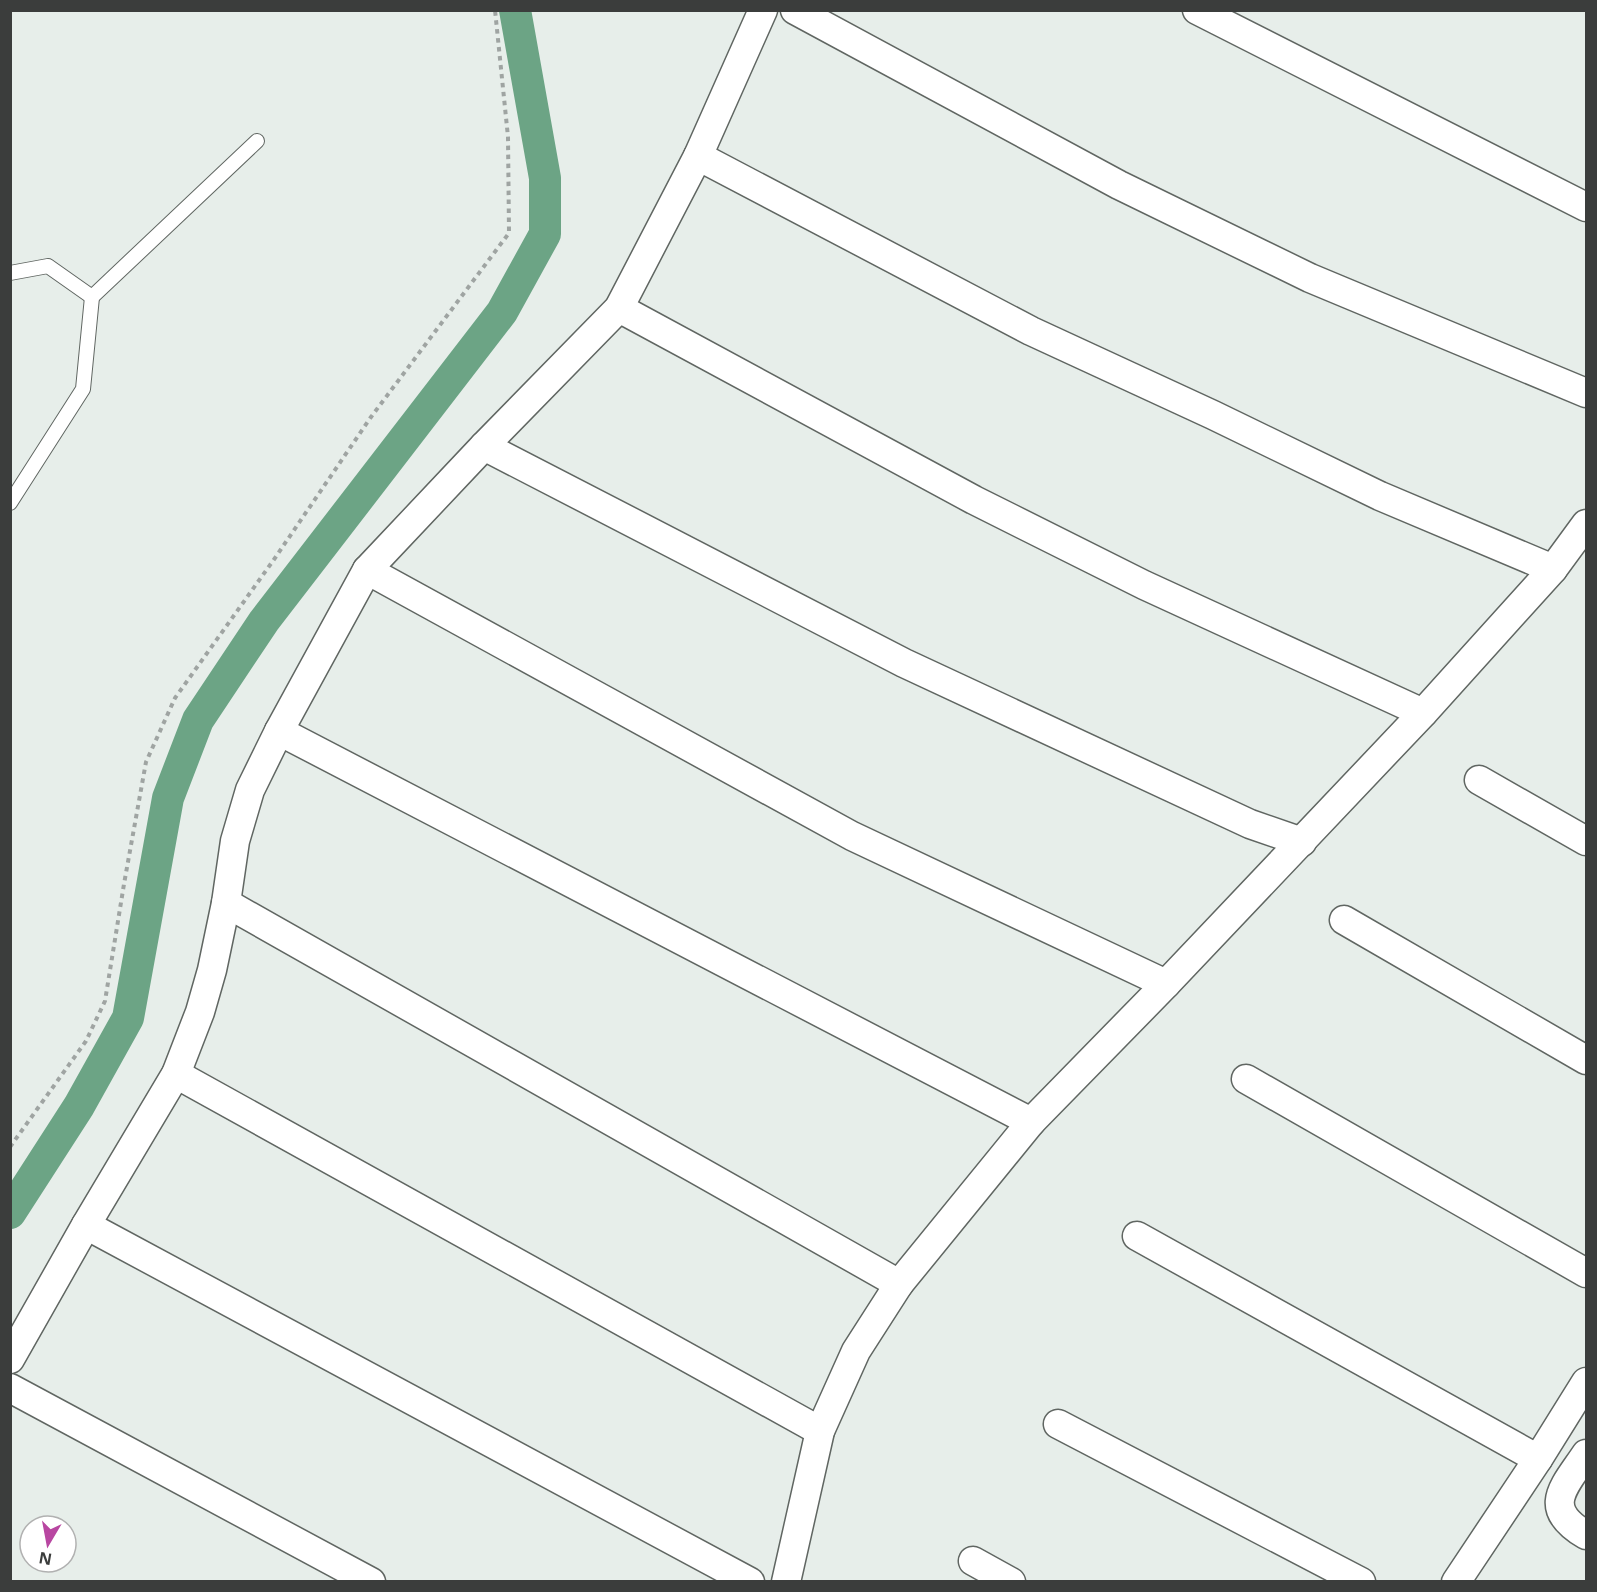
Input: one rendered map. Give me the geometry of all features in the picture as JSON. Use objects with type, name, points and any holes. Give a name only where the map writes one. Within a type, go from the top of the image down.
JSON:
[{"type":"street","points":[[10,1359],[176,1074],[200,1012],[212,970],[226,903],[235,841],[250,790],[279,731],[367,570],[484,446],[620,308],[698,156],[763,10]]},
{"type":"street","points":[[795,10],[1119,185],[1310,278],[1587,393]]},
{"type":"street","points":[[1197,10],[1587,207]]},
{"type":"street","points":[[698,156],[1031,331],[1213,415],[1380,496],[1553,569]]},
{"type":"street","points":[[620,308],[985,505],[1144,585],[1424,714]]},
{"type":"street","points":[[484,446],[904,663],[1250,824],[1302,842]]},
{"type":"street","points":[[786,1581],[820,1431],[856,1351],[899,1284],[1031,1122],[1424,714],[1553,569],[1587,524]]},
{"type":"street","points":[[367,570],[852,836],[1166,984]]},
{"type":"street","points":[[279,731],[1031,1122]]},
{"type":"street","points":[[1479,780],[1587,841]]},
{"type":"street","points":[[226,903],[899,1284]]},
{"type":"street","points":[[1344,920],[1587,1060]]},
{"type":"street","points":[[176,1074],[820,1431]]},
{"type":"street","points":[[1246,1079],[1587,1274]]},
{"type":"street","points":[[86,1225],[750,1581]]},
{"type":"street","points":[[1137,1236],[1538,1459]]},
{"type":"street","points":[[1456,1581],[1587,1383]]},
{"type":"street","points":[[10,1388],[371,1581]]},
{"type":"street","points":[[1058,1424],[1361,1581]]},
{"type":"street","points":[[1587,1454],[1564,1487],[1559,1499],[1561,1512],[1577,1530],[1587,1535]]},
{"type":"street","points":[[973,1560],[1011,1581]]},
{"type":"lane","points":[[10,503],[83,389],[92,297],[257,141]]},
{"type":"lane","points":[[10,273],[48,266],[92,297]]},
{"type":"path","points":[[10,1147],[86,1041],[105,1001],[146,762],[175,698],[275,558],[371,417],[509,233],[508,137],[495,10]]},
{"type":"waterway","points":[[10,1213],[79,1106],[128,1018],[168,798],[198,720],[264,621],[502,312],[545,234],[545,178],[515,10]]}]
